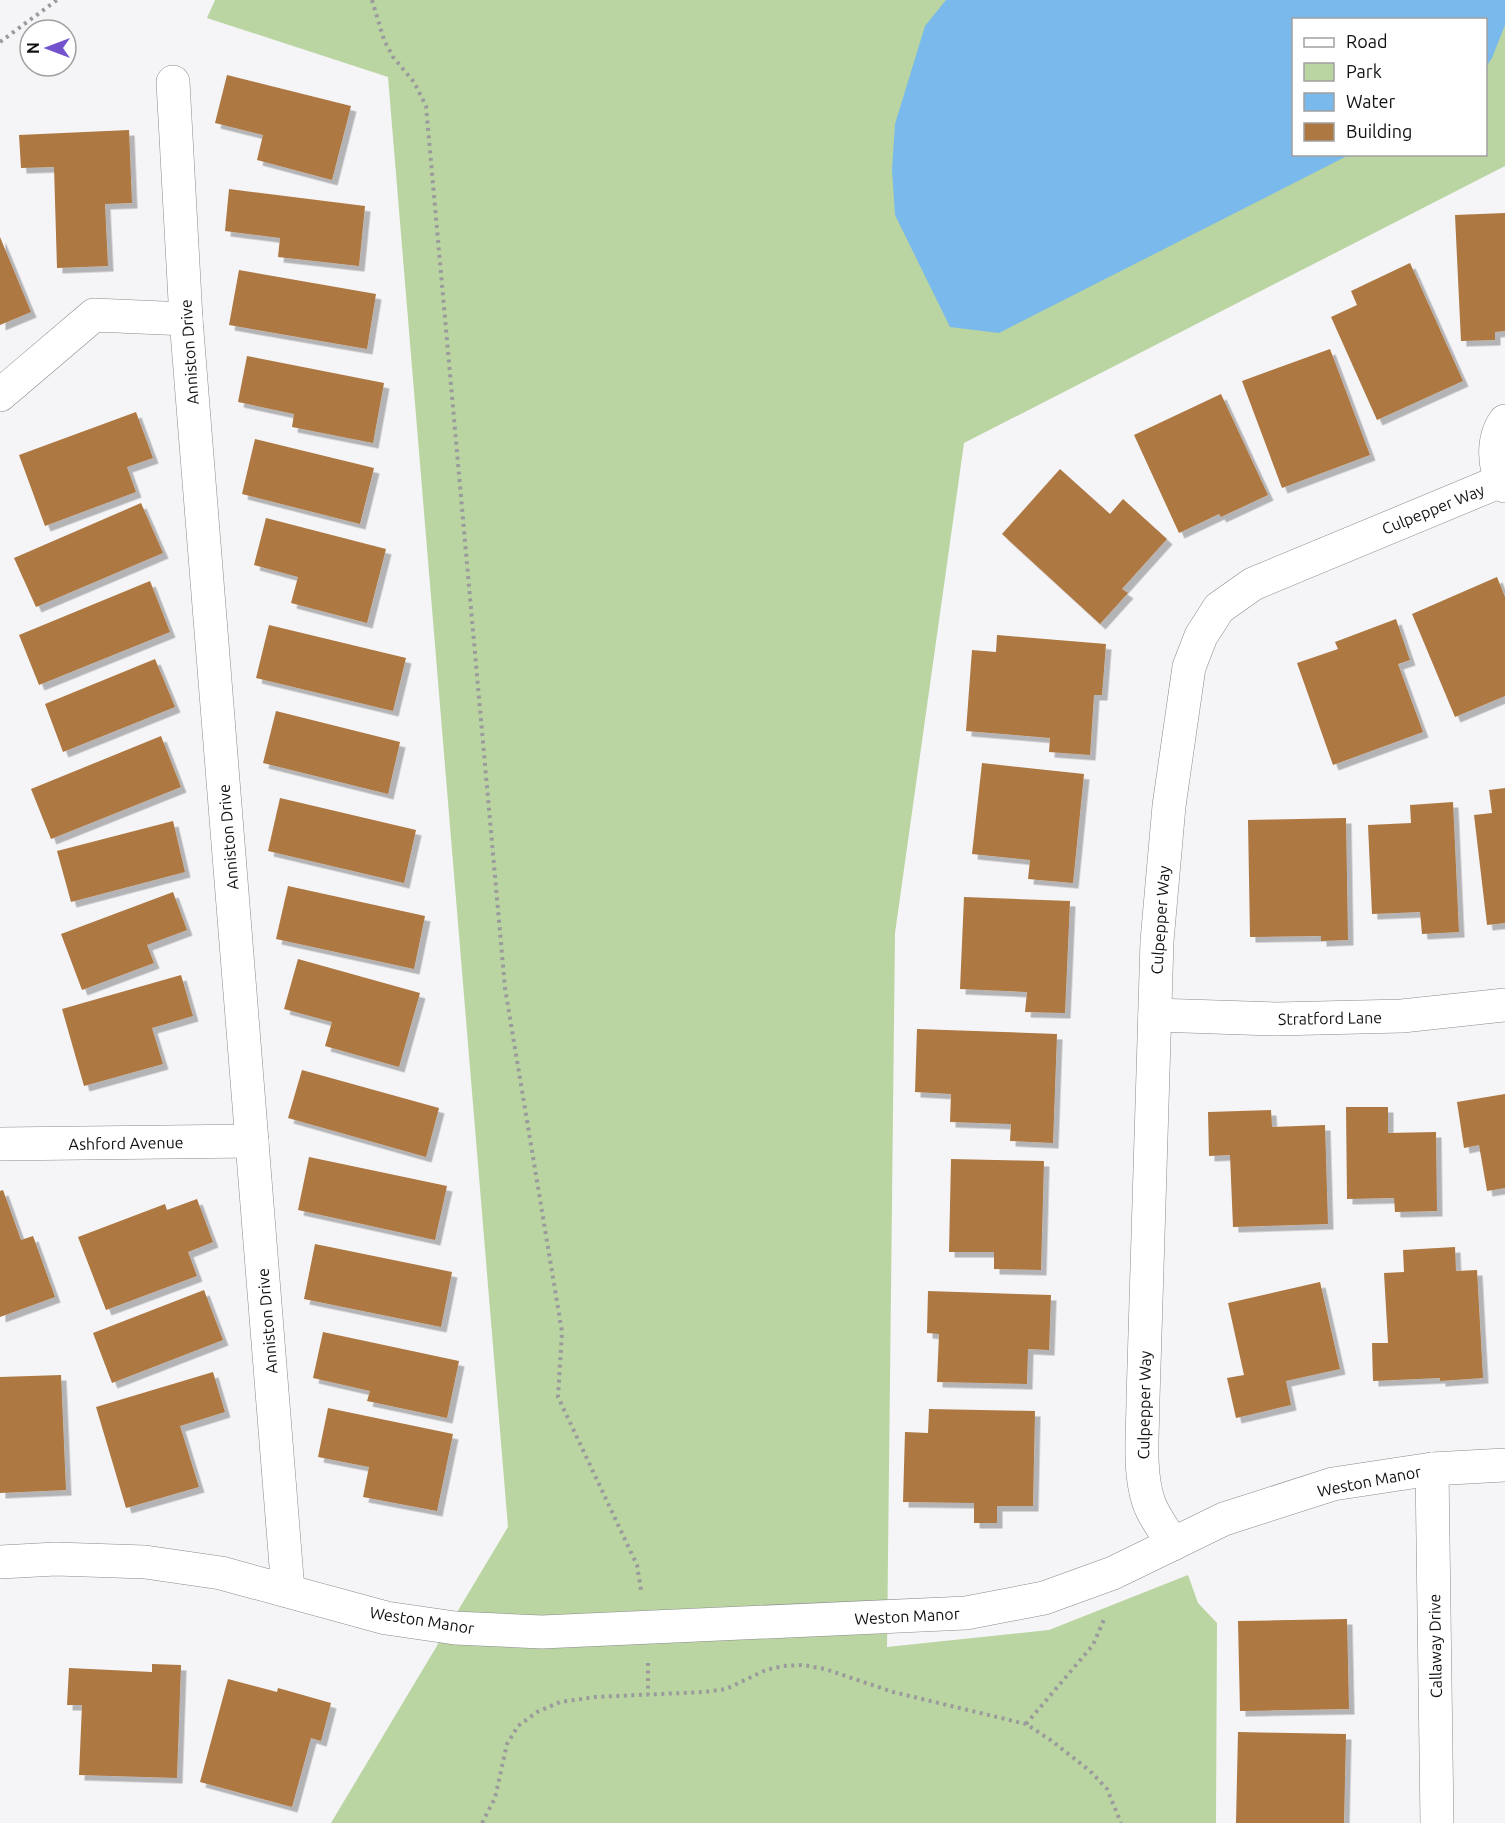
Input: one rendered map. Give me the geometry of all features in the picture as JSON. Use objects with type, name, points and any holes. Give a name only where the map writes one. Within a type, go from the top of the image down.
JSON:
[{"type":"street","name":"Anniston Drive","points":[[173,82],[186,319],[288,1591]]},
{"type":"street","points":[[0,395],[93,315],[186,319]]},
{"type":"street","name":"Culpepper Way","points":[[1173,1544],[1150,1506],[1142,1464],[1156,941],[1168,806],[1189,667],[1201,636],[1220,608],[1253,584],[1503,483],[1496,462],[1496,443],[1505,421]]},
{"type":"street","name":"Stratford Lane","points":[[1155,1015],[1276,1019],[1402,1016],[1505,1005]]},
{"type":"street","name":"Ashford Avenue","points":[[0,1144],[252,1141]]},
{"type":"street","name":"Weston Manor","points":[[0,1562],[56,1559],[145,1562],[221,1573],[386,1617],[455,1628],[542,1632],[966,1613],[1044,1598],[1113,1573],[1224,1519],[1333,1484],[1432,1469],[1505,1465]]},
{"type":"street","name":"Callaway Drive","points":[[1432,1469],[1437,1823]]},
{"type":"path","points":[[0,42],[57,0]]},
{"type":"path","points":[[372,0],[384,40],[393,57],[414,82],[426,106],[506,988],[562,1332],[558,1397],[637,1565],[647,1628],[648,1694]]},
{"type":"path","points":[[1026,1724],[1093,1645],[1110,1603],[1113,1573]]},
{"type":"path","points":[[482,1823],[495,1798],[507,1744],[518,1726],[537,1712],[560,1702],[595,1697],[726,1689],[766,1670],[803,1665],[825,1669],[893,1692],[1026,1724],[1090,1771],[1107,1789],[1121,1823]]},
{"type":"green space","points":[[215,0],[1505,0],[1505,166],[964,443],[895,933],[887,1647],[1049,1630],[1188,1575],[1198,1603],[1217,1623],[1216,1823],[331,1823],[508,1527],[388,77],[207,18]]},
{"type":"water","points":[[946,0],[1505,0],[1505,25],[1487,66],[1487,18],[1292,18],[1292,156],[1347,156],[999,333],[950,327],[895,215],[892,170],[895,124],[925,26]]},
{"type":"building","points":[[227,75],[351,106],[332,180],[257,160],[263,135],[215,123]]},
{"type":"building","points":[[129,130],[132,203],[105,204],[108,266],[57,268],[54,167],[21,168],[19,135]]},
{"type":"building","points":[[229,189],[365,206],[359,266],[278,257],[280,238],[225,231]]},
{"type":"building","points":[[1505,213],[1505,331],[1495,332],[1495,340],[1461,341],[1455,215]]},
{"type":"building","points":[[0,237],[31,312],[0,325]]},
{"type":"building","points":[[1410,263],[1463,381],[1377,420],[1331,317],[1357,305],[1351,291]]},
{"type":"building","points":[[239,270],[376,294],[367,349],[229,325]]},
{"type":"building","points":[[1330,349],[1370,455],[1282,488],[1242,381]]},
{"type":"building","points":[[247,356],[384,383],[373,443],[292,427],[294,414],[238,402]]},
{"type":"building","points":[[1221,394],[1268,495],[1179,533],[1134,435]]},
{"type":"building","points":[[136,412],[153,458],[127,467],[136,492],[45,526],[19,455]]},
{"type":"building","points":[[255,439],[374,468],[360,524],[242,494]]},
{"type":"building","points":[[1060,469],[1110,514],[1123,499],[1167,539],[1122,589],[1128,593],[1100,624],[1002,534]]},
{"type":"building","points":[[141,503],[163,553],[36,607],[14,558]]},
{"type":"building","points":[[266,518],[386,549],[367,623],[291,603],[298,577],[254,565]]},
{"type":"building","points":[[1497,577],[1505,597],[1505,696],[1455,717],[1412,614]]},
{"type":"building","points":[[150,581],[170,632],[39,685],[19,635]]},
{"type":"building","points":[[1396,619],[1410,660],[1398,664],[1423,732],[1333,765],[1297,663],[1338,649],[1335,642]]},
{"type":"building","points":[[269,625],[406,658],[393,711],[256,678]]},
{"type":"building","points":[[997,635],[1106,644],[1102,695],[1094,695],[1090,755],[1049,752],[1050,738],[966,731],[972,650],[996,652]]},
{"type":"building","points":[[155,659],[175,707],[63,752],[45,704]]},
{"type":"building","points":[[276,711],[400,742],[388,794],[263,763]]},
{"type":"building","points":[[161,736],[181,787],[51,839],[31,789]]},
{"type":"building","points":[[982,763],[1084,774],[1073,883],[1028,879],[1030,860],[972,854]]},
{"type":"building","points":[[1505,788],[1505,923],[1487,925],[1474,815],[1492,813],[1489,790]]},
{"type":"building","points":[[280,798],[416,830],[404,883],[268,851]]},
{"type":"building","points":[[1453,802],[1459,932],[1422,934],[1420,912],[1372,914],[1368,825],[1411,823],[1410,805]]},
{"type":"building","points":[[1346,818],[1348,940],[1321,941],[1321,936],[1250,937],[1248,820]]},
{"type":"building","points":[[173,821],[185,872],[71,902],[57,851]]},
{"type":"building","points":[[288,886],[425,916],[414,969],[276,939]]},
{"type":"building","points":[[173,892],[187,930],[147,945],[154,963],[82,990],[61,934]]},
{"type":"building","points":[[964,897],[1070,901],[1065,1013],[1025,1012],[1027,992],[960,989]]},
{"type":"building","points":[[298,959],[420,993],[399,1067],[325,1046],[332,1022],[284,1009]]},
{"type":"building","points":[[181,975],[193,1016],[152,1028],[163,1064],[84,1086],[62,1009]]},
{"type":"building","points":[[917,1029],[1057,1034],[1053,1143],[1010,1141],[1011,1124],[950,1122],[951,1094],[915,1092]]},
{"type":"building","points":[[302,1070],[439,1108],[426,1157],[288,1118]]},
{"type":"building","points":[[1505,1094],[1505,1188],[1487,1191],[1479,1145],[1464,1148],[1457,1102]]},
{"type":"building","points":[[1346,1107],[1388,1107],[1388,1133],[1436,1132],[1437,1211],[1395,1212],[1394,1198],[1347,1199]]},
{"type":"building","points":[[1271,1110],[1272,1127],[1325,1125],[1328,1224],[1233,1227],[1230,1155],[1209,1156],[1208,1112]]},
{"type":"building","points":[[309,1157],[447,1186],[435,1240],[298,1210]]},
{"type":"building","points":[[951,1159],[1044,1161],[1041,1270],[994,1269],[994,1252],[949,1252]]},
{"type":"building","points":[[3,1190],[21,1240],[33,1236],[55,1297],[0,1317],[0,1191]]},
{"type":"building","points":[[197,1199],[213,1242],[188,1252],[197,1276],[106,1310],[78,1237],[165,1204],[167,1210]]},
{"type":"building","points":[[315,1244],[452,1272],[441,1327],[304,1299]]},
{"type":"building","points":[[1455,1247],[1456,1271],[1477,1270],[1483,1378],[1440,1381],[1440,1378],[1373,1381],[1372,1343],[1388,1343],[1384,1273],[1404,1272],[1403,1250]]},
{"type":"building","points":[[1320,1282],[1340,1369],[1286,1381],[1291,1405],[1236,1418],[1227,1378],[1244,1375],[1228,1303]]},
{"type":"building","points":[[204,1290],[223,1340],[112,1383],[93,1333]]},
{"type":"building","points":[[928,1291],[1051,1295],[1049,1350],[1028,1349],[1027,1384],[937,1382],[939,1334],[927,1333]]},
{"type":"building","points":[[323,1332],[459,1361],[447,1418],[367,1401],[370,1391],[313,1378]]},
{"type":"building","points":[[213,1372],[225,1412],[180,1426],[199,1487],[126,1508],[96,1407]]},
{"type":"building","points":[[61,1375],[66,1490],[0,1493],[0,1377]]},
{"type":"building","points":[[328,1408],[453,1434],[437,1511],[363,1497],[369,1467],[318,1457]]},
{"type":"building","points":[[929,1409],[1035,1411],[1033,1506],[997,1506],[997,1523],[974,1523],[974,1503],[903,1502],[905,1432],[928,1433]]},
{"type":"building","points":[[1347,1619],[1349,1709],[1240,1711],[1238,1621]]},
{"type":"building","points":[[152,1664],[181,1665],[177,1778],[79,1775],[82,1705],[67,1705],[69,1668],[152,1672]]},
{"type":"building","points":[[228,1679],[277,1692],[278,1688],[331,1703],[321,1741],[311,1738],[292,1807],[200,1782]]},
{"type":"building","points":[[1238,1732],[1346,1734],[1344,1823],[1236,1823]]}]
